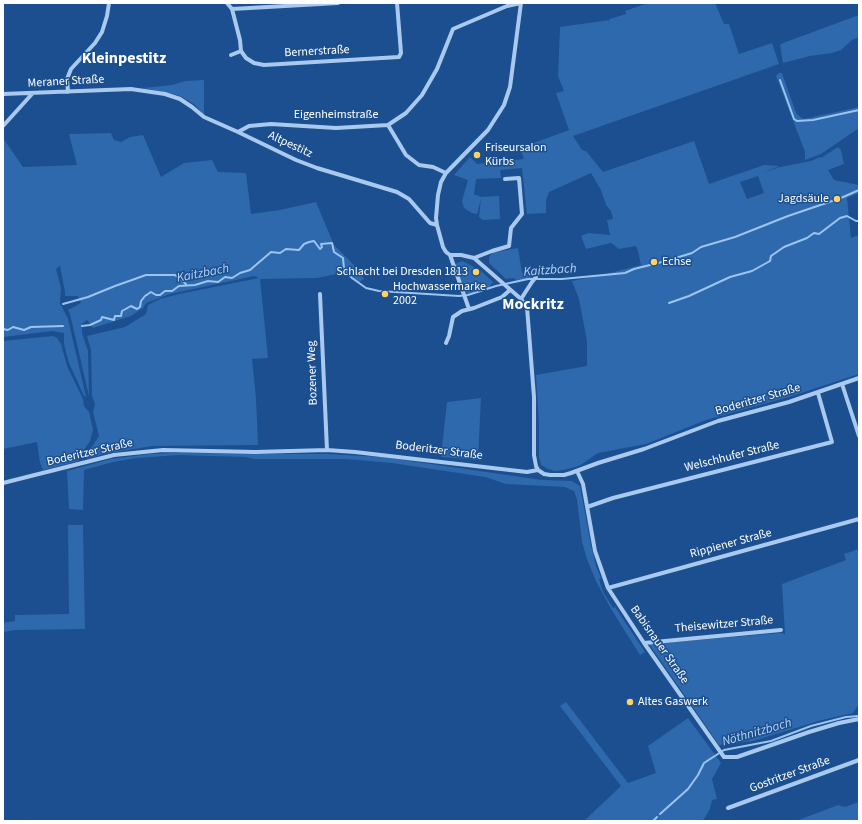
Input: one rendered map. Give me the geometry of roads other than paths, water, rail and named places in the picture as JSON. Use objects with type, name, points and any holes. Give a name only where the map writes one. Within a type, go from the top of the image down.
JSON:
[{"type":"street","points":[[68,92],[67,80],[71,68],[95,43],[102,32],[108,16],[109,3]]},
{"type":"street","points":[[227,3],[232,9],[240,40],[241,51],[231,55]]},
{"type":"street","points":[[232,9],[338,3]]},
{"type":"street","name":"Bernerstraße","points":[[241,51],[246,58],[254,63],[264,65],[399,57],[401,53],[397,3]]},
{"type":"street","points":[[468,309],[450,255],[443,248],[437,225],[438,195],[441,182],[446,173],[488,130],[504,105],[510,87],[521,3]]},
{"type":"street","name":"Eigenheimstraße","points":[[238,132],[249,126],[271,124],[336,128],[388,125],[406,113],[422,95],[437,69],[453,29],[507,6],[521,3]]},
{"type":"street","name":"Meraner Straße","points":[[3,94],[131,89]]},
{"type":"street","name":"Altpestitz","points":[[131,89],[165,94],[180,99],[204,117],[296,160],[317,168],[397,192],[410,199],[430,223],[437,225]]},
{"type":"street","points":[[3,126],[32,94]]},
{"type":"street","points":[[388,125],[406,156],[418,165],[433,167],[446,173]]},
{"type":"street","points":[[474,258],[509,246],[511,228],[522,214],[519,178],[505,179]]},
{"type":"street","points":[[450,255],[461,255],[474,258],[521,299],[527,307],[534,397],[534,455],[538,470]]},
{"type":"street","points":[[521,299],[536,277]]},
{"type":"street","points":[[446,343],[450,336],[453,317],[462,310],[474,308],[502,297],[510,290]]},
{"type":"street","name":"Bozener Weg","points":[[320,294],[327,450]]},
{"type":"street","name":"Boderitzer Straße","points":[[3,483],[99,458],[163,450],[255,452],[327,450],[527,472],[538,470],[544,474],[564,475],[644,449],[718,421],[789,402],[859,378]]},
{"type":"street","points":[[842,384],[859,436]]},
{"type":"street","name":"Welschhufer Straße","points":[[587,507],[613,498],[832,442],[818,393]]},
{"type":"street","name":"Babisnauer Straße","points":[[577,471],[583,484],[595,551],[608,588],[644,643],[724,757],[737,757],[809,732],[859,719]]},
{"type":"street","name":"Rippiener Straße","points":[[608,588],[859,519]]},
{"type":"street","name":"Theisewitzer Straße","points":[[644,643],[781,630]]},
{"type":"street","name":"Gostritzer Straße","points":[[728,808],[859,760]]},
{"type":"waterway","points":[[780,80],[794,119],[797,121],[813,120],[859,110]]},
{"type":"waterway","name":"Kaitzbach","points":[[82,326],[90,325],[101,320],[102,317],[114,320],[115,316],[121,316],[122,311],[131,306],[137,309],[140,307],[141,301],[145,296],[151,292],[156,295],[160,295],[165,291],[172,291],[179,286],[195,285],[208,281],[218,282],[225,277],[232,278],[240,273],[250,270],[271,252],[280,253],[286,249],[299,250],[304,244],[314,241],[320,249],[322,247],[321,244],[332,243],[334,252],[343,258],[344,269],[352,278],[366,288],[379,291],[459,296],[528,279],[562,279],[625,273],[634,269],[692,253],[701,247],[735,237],[859,190]]},
{"type":"waterway","points":[[669,303],[689,296],[730,277],[752,271],[770,261],[771,256],[784,247],[807,238],[814,233],[819,234],[840,218],[847,216],[859,221]]},
{"type":"waterway","points":[[63,304],[88,297],[146,275],[175,275],[186,284]]},
{"type":"waterway","name":"Kaitzbach","points":[[3,329],[8,330],[13,327],[24,330],[31,327],[63,326]]},
{"type":"waterway","name":"Nöthnitzbach","points":[[660,814],[688,789],[704,763],[724,750],[771,741],[811,726],[846,717],[859,716]]},
{"type":"waterway","name":"Nöthnitzbach","points":[[653,821],[657,817]]},
{"type":"place","name":"Friseursalon Kürbs","points":[[477,155]]},
{"type":"place","name":"Jagdsäule","points":[[837,199]]},
{"type":"place","name":"Echse","points":[[654,262]]},
{"type":"place","name":"Schlacht bei Dresden 1813","points":[[476,272]]},
{"type":"place","name":"Hochwassermarke 2002","points":[[385,294]]},
{"type":"place","name":"Altes Gaswerk","points":[[630,702]]},
{"type":"district","name":"Kleinpestitz","points":[[124,59]]},
{"type":"district","name":"Mockritz","points":[[533,305]]}]
